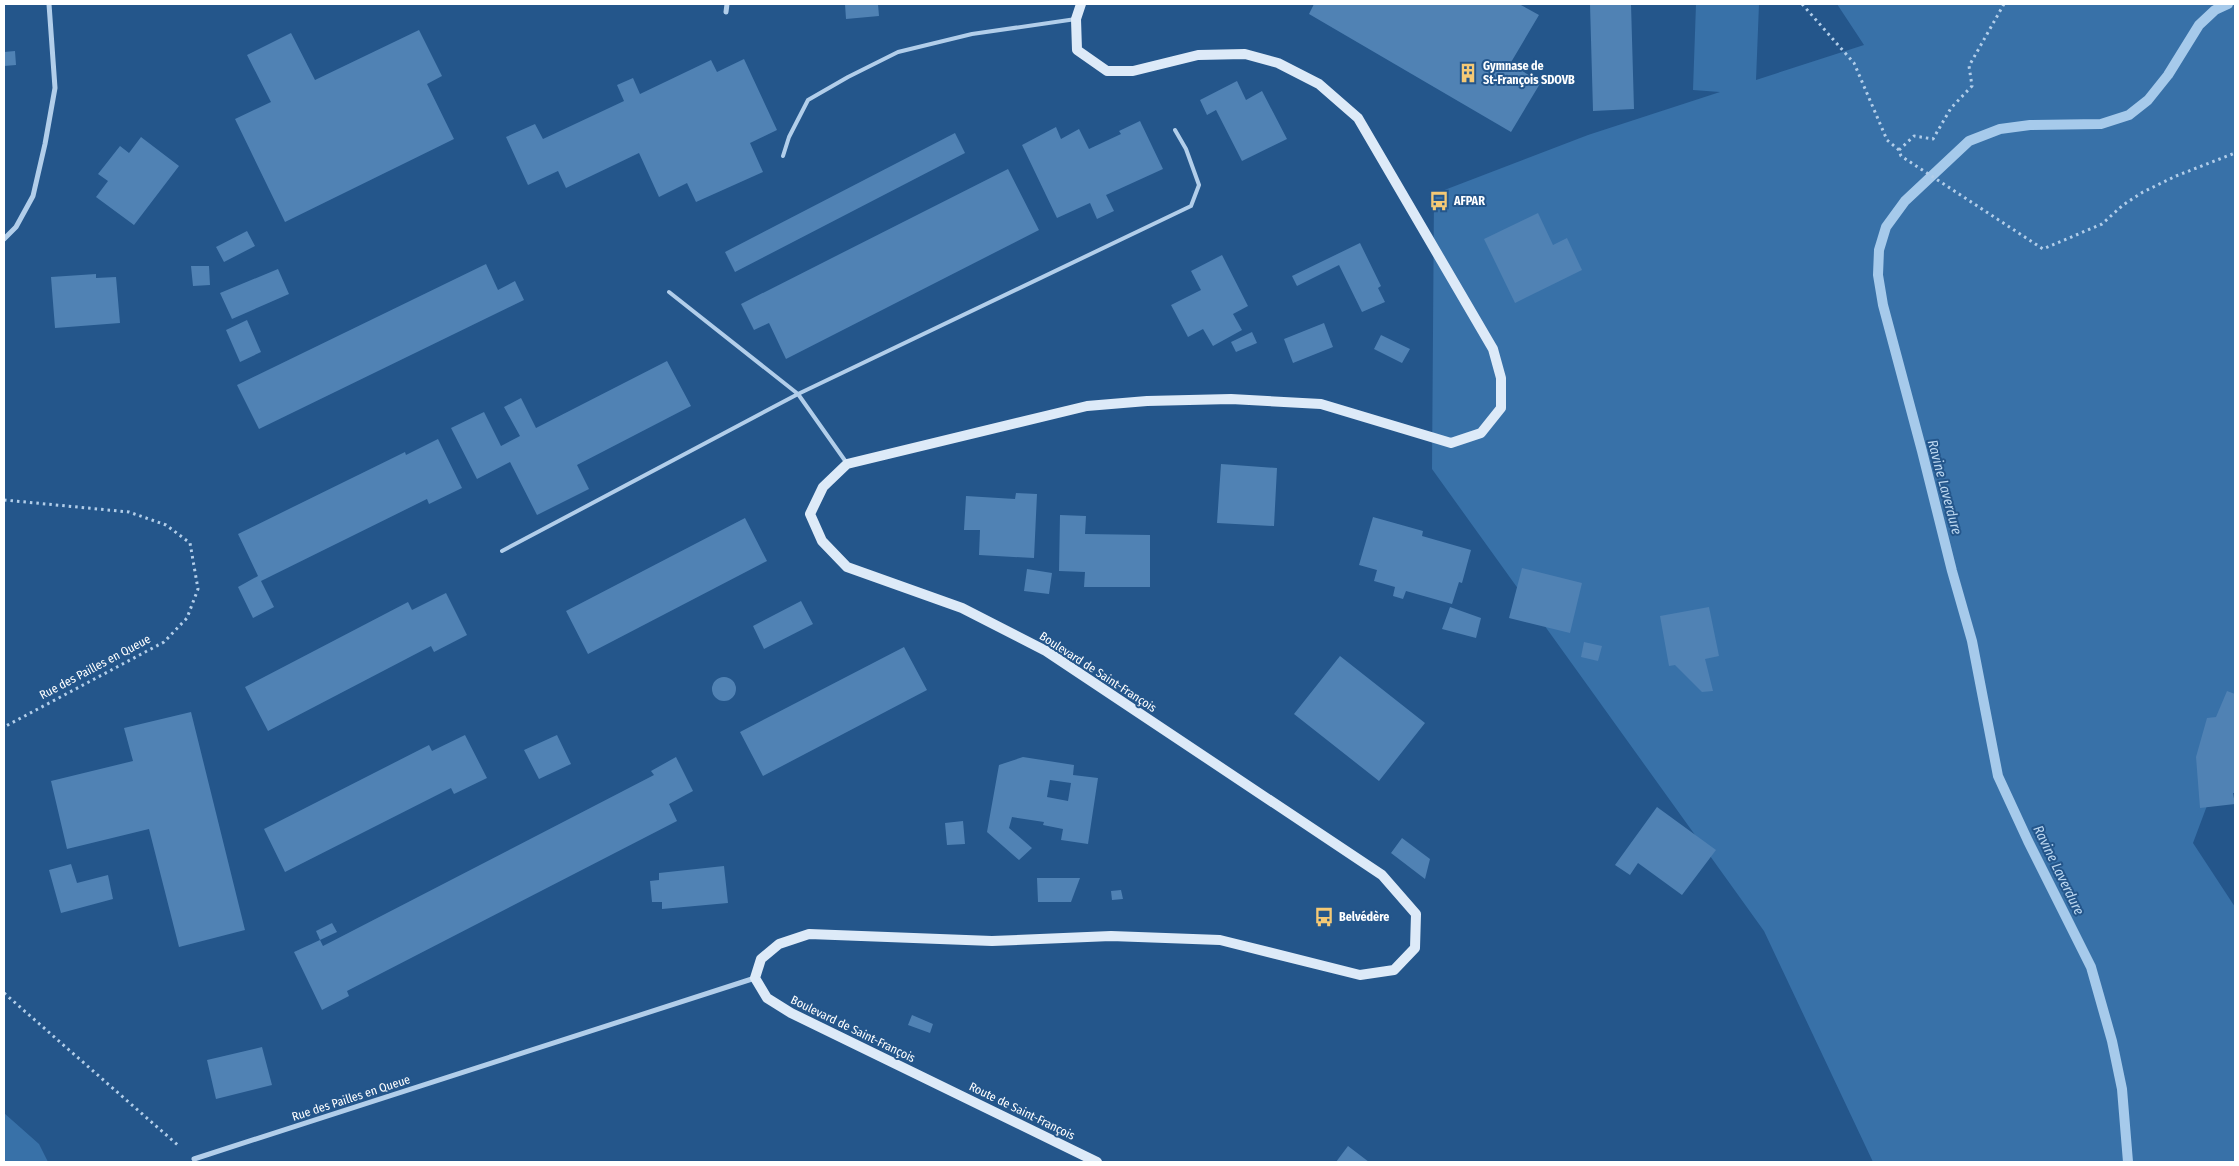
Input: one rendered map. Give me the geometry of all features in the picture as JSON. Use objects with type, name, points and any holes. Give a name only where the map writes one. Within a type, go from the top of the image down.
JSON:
[{"type":"main road","points":[[847,464],[1087,406],[1231,399],[1321,404],[1450,443],[1480,433],[1501,408],[1502,378],[1493,349],[1358,118],[1319,84],[1278,63],[1245,54],[1198,55],[1133,71],[1107,71],[1078,50],[1076,19],[1081,4]]},
{"type":"main road","name":"Boulevard de Saint-François","points":[[847,464],[823,487],[810,514],[822,541],[847,568],[962,608],[1046,651],[1366,864],[1382,876],[1416,914],[1415,948],[1394,970],[1360,975],[1220,940],[1111,936],[992,941],[810,934],[780,944],[761,959],[755,978],[767,998],[791,1014],[936,1084]]},
{"type":"main road","name":"Route de Saint-François","points":[[936,1084],[1097,1162]]},
{"type":"street","points":[[4,239],[16,227],[33,196],[48,125],[55,88],[49,4]]},
{"type":"street","points":[[726,12],[727,4]]},
{"type":"street","name":"Rue des Pailles en Queue","points":[[196,1161],[755,978]]},
{"type":"lane","points":[[783,156],[789,137],[808,100],[898,52],[972,34],[1076,19]]},
{"type":"lane","points":[[502,552],[798,394],[1191,206],[1199,185],[1186,149],[1174,130]]},
{"type":"lane","points":[[668,292],[798,394],[847,464]]},
{"type":"path","points":[[1802,4],[1854,63],[1887,140],[1899,150],[1901,156],[2043,249],[2102,224],[2123,205],[2143,192],[2176,176],[2235,153]]},
{"type":"path","points":[[1899,150],[1914,136],[1934,138],[1951,108],[1972,86],[1969,66],[2004,4]]},
{"type":"path","name":"Rue des Pailles en Queue","points":[[4,500],[129,512],[166,525],[190,544],[198,589],[187,618],[164,642],[4,727]]},
{"type":"path","points":[[4,993],[196,1161]]},
{"type":"shaded area","points":[[1696,4],[1759,4],[1756,80],[1864,45],[1837,4],[2235,4],[2235,731],[2193,843],[2235,907],[2235,1162],[1873,1162],[1764,931],[1432,469],[1434,194],[1588,135],[1720,92],[1693,90]]},
{"type":"shaded area","points":[[4,1113],[39,1144],[48,1162],[4,1162]]},
{"type":"building","points":[[845,4],[878,4],[879,16],[846,19]]},
{"type":"building","name":"Gymnase de St-François SDOVB","points":[[1314,4],[1519,4],[1539,15],[1510,64],[1541,82],[1511,132],[1309,14]]},
{"type":"building","points":[[1590,4],[1631,4],[1634,109],[1593,111]]},
{"type":"building","points":[[419,30],[442,76],[427,84],[454,139],[285,222],[235,119],[271,102],[247,55],[291,33],[315,80]]},
{"type":"building","points":[[15,51],[16,65],[4,66],[4,52]]},
{"type":"building","points":[[744,59],[777,130],[750,143],[763,172],[696,202],[687,183],[659,197],[639,153],[566,188],[558,171],[528,185],[506,137],[535,124],[543,139],[624,101],[617,85],[633,78],[640,94],[711,60],[717,72]]},
{"type":"building","points":[[1237,81],[1246,100],[1262,91],[1287,139],[1242,161],[1216,110],[1207,115],[1200,100]]},
{"type":"building","points":[[1140,121],[1163,169],[1106,195],[1114,211],[1097,219],[1090,203],[1057,218],[1022,145],[1056,127],[1061,139],[1079,129],[1089,149],[1121,134],[1119,131]]},
{"type":"building","points":[[955,133],[965,153],[735,272],[725,252]]},
{"type":"building","points":[[141,137],[179,166],[134,225],[96,197],[108,181],[98,174],[120,146],[129,153]]},
{"type":"building","points":[[1008,169],[1039,230],[786,359],[769,323],[754,330],[741,304]]},
{"type":"building","points":[[1538,213],[1553,245],[1567,238],[1582,270],[1515,303],[1484,239]]},
{"type":"building","points":[[247,231],[255,246],[224,262],[216,247]]},
{"type":"building","points":[[1360,243],[1381,286],[1378,288],[1385,302],[1362,312],[1339,265],[1297,286],[1292,276]]},
{"type":"building","points":[[1222,255],[1248,306],[1233,314],[1242,330],[1213,346],[1203,329],[1188,337],[1171,305],[1201,290],[1191,271]]},
{"type":"building","points":[[486,264],[498,290],[515,281],[524,300],[259,429],[237,385]]},
{"type":"building","points":[[191,266],[209,266],[210,285],[193,286]]},
{"type":"building","points":[[278,269],[289,294],[232,319],[220,293]]},
{"type":"building","points":[[96,274],[96,278],[116,277],[120,323],[55,328],[51,277]]},
{"type":"building","points":[[247,320],[261,352],[240,362],[226,330]]},
{"type":"building","points":[[1324,323],[1333,347],[1293,363],[1284,339]]},
{"type":"building","points":[[1252,332],[1257,343],[1236,352],[1231,342]]},
{"type":"building","points":[[1381,335],[1410,349],[1402,363],[1374,349]]},
{"type":"building","points":[[667,361],[691,406],[577,465],[589,489],[537,515],[510,462],[477,479],[451,428],[484,412],[501,446],[520,436],[504,407],[521,398],[536,428]]},
{"type":"building","points":[[438,439],[462,488],[429,504],[427,499],[261,581],[274,607],[253,618],[238,587],[258,576],[238,534],[405,452],[406,455]]},
{"type":"building","points":[[1221,464],[1277,468],[1274,526],[1217,523]]},
{"type":"building","points":[[1016,493],[1037,494],[1034,558],[979,555],[980,530],[964,530],[966,496],[1015,499]]},
{"type":"building","points":[[1060,515],[1086,516],[1085,534],[1150,535],[1150,587],[1084,587],[1085,572],[1059,571]]},
{"type":"building","points":[[1373,517],[1423,531],[1422,536],[1471,550],[1462,583],[1459,582],[1452,604],[1406,591],[1403,599],[1393,596],[1395,587],[1374,581],[1377,570],[1359,565]]},
{"type":"building","points":[[745,518],[767,561],[588,654],[566,611]]},
{"type":"building","points":[[1522,568],[1582,583],[1570,633],[1509,618]]},
{"type":"building","points":[[1027,569],[1052,573],[1049,594],[1024,591]]},
{"type":"building","points":[[446,593],[467,635],[434,652],[431,646],[268,731],[245,687],[408,602],[412,610]]},
{"type":"building","points":[[801,601],[813,624],[764,649],[753,626]]},
{"type":"building","points":[[1450,607],[1481,618],[1476,638],[1442,629]]},
{"type":"building","points":[[1709,607],[1719,656],[1705,659],[1713,691],[1702,692],[1675,665],[1669,666],[1660,616]]},
{"type":"building","points":[[1584,642],[1602,646],[1598,661],[1581,657]]},
{"type":"building","points":[[904,647],[927,690],[763,776],[740,732]]},
{"type":"building","points":[[1340,656],[1425,723],[1379,781],[1294,714]]},
{"type":"building","points":[[724,677],[733,680],[736,689],[733,698],[724,701],[715,698],[712,689],[715,680]]},
{"type":"building","points":[[2227,691],[2235,694],[2235,793],[2233,793],[2235,804],[2200,808],[2196,757],[2207,718],[2216,717]]},
{"type":"building","points":[[191,712],[245,930],[179,947],[149,829],[67,849],[51,781],[133,761],[124,728]]},
{"type":"building","points":[[465,735],[487,778],[454,794],[451,788],[285,872],[264,829],[429,745],[432,751]]},
{"type":"building","points":[[557,735],[571,764],[539,779],[524,750]]},
{"type":"building","points":[[676,757],[693,791],[669,804],[677,821],[347,991],[349,996],[322,1010],[294,952],[320,940],[323,946],[654,775],[651,771]]},
{"type":"building","points":[[1023,757],[1074,765],[1073,775],[1098,778],[1088,844],[1061,840],[1063,829],[1043,825],[1044,822],[1012,817],[1009,828],[1032,848],[1019,860],[987,832],[999,765]],"holes":[[[1050,780],[1071,783],[1068,801],[1047,797]]]},
{"type":"building","points":[[1657,807],[1716,850],[1682,895],[1638,863],[1630,875],[1615,865]]},
{"type":"building","points":[[963,821],[965,844],[947,845],[945,823]]},
{"type":"building","points":[[1402,838],[1430,859],[1425,879],[1391,853]]},
{"type":"building","points":[[71,864],[77,883],[108,875],[113,899],[61,913],[49,870]]},
{"type":"building","points":[[724,866],[728,903],[662,909],[662,902],[652,902],[650,881],[659,880],[659,873]]},
{"type":"building","points":[[1037,878],[1080,878],[1071,902],[1038,902]]},
{"type":"building","points":[[1121,890],[1123,899],[1112,900],[1111,891]]},
{"type":"building","points":[[332,923],[337,932],[320,940],[316,931]]},
{"type":"building","points":[[912,1015],[933,1024],[930,1033],[908,1025]]},
{"type":"building","points":[[262,1047],[272,1085],[216,1099],[207,1060]]},
{"type":"building","points":[[1348,1146],[1369,1162],[1336,1162]]},
{"type":"waterway","name":"Ravine Laverdure","points":[[2128,1162],[2122,1089],[2112,1041],[2091,967],[1998,776],[1972,641],[1883,305],[1878,275],[1879,250],[1886,227],[1905,201],[1969,141],[2000,129],[2030,125],[2101,124],[2129,115],[2148,100],[2168,75],[2199,25],[2215,10],[2228,4]]},
{"type":"place","name":"Gymnase de St-François SDOVB","points":[[1468,73]]},
{"type":"place","name":"AFPAR","points":[[1439,201]]},
{"type":"place","name":"Belvédère","points":[[1324,917]]}]
